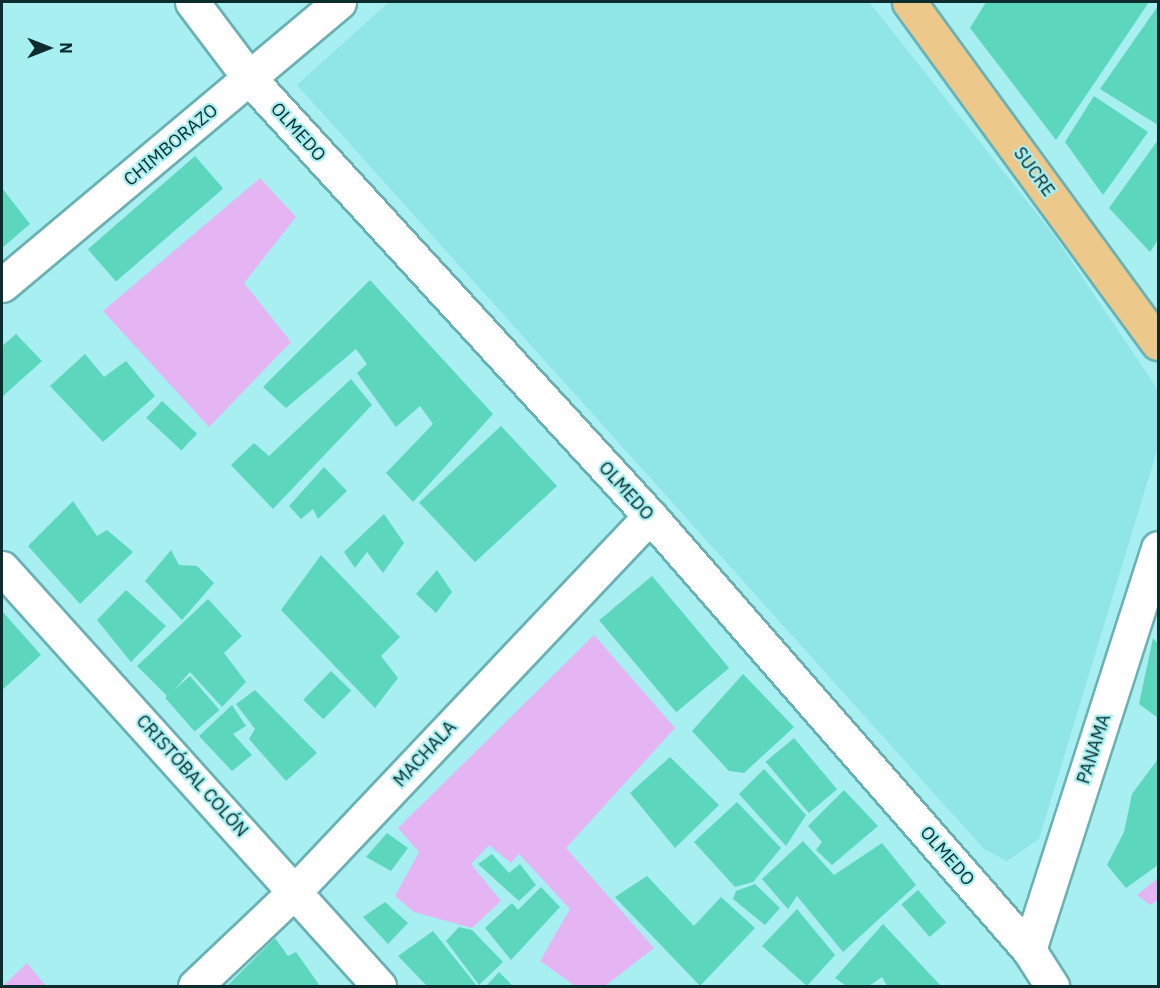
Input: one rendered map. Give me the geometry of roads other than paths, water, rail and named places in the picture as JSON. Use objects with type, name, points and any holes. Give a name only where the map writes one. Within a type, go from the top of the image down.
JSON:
[{"type":"main road","name":"SUCRE","points":[[909,2],[1158,343]]},
{"type":"street","name":"OLMEDO","points":[[192,2],[250,79],[650,516],[1029,950],[1052,987]]},
{"type":"street","name":"CHIMBORAZO","points":[[2,285],[339,2]]},
{"type":"street","name":"MACHALA","points":[[195,987],[296,890],[650,516]]},
{"type":"street","name":"PANAMA","points":[[1029,950],[1158,548]]},
{"type":"street","name":"CRISTÓBAL COLÓN","points":[[2,568],[296,890],[379,987]]}]
